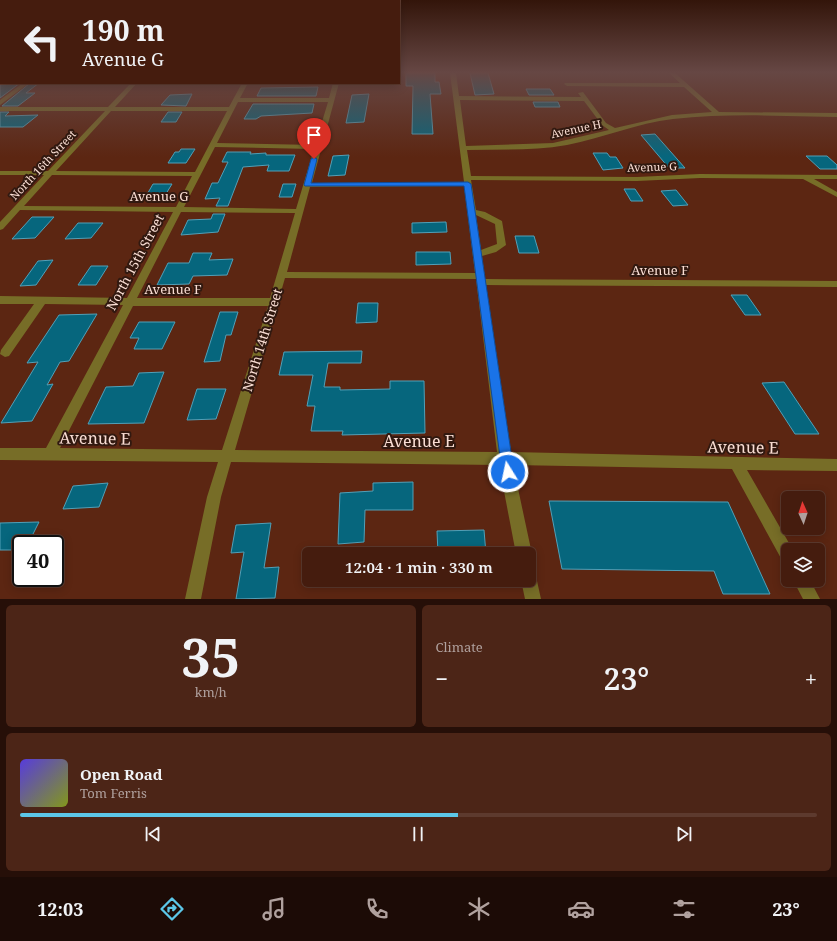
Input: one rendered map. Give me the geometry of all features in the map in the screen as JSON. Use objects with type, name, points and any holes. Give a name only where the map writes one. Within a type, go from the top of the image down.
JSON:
[{"type":"street","name":"North 16th Street","points":[[0,227],[118,101]]},
{"type":"street","name":"North 15th Street","points":[[50,454],[236,101]]},
{"type":"street","name":"North 14th Street","points":[[193,599],[214,497],[274,302],[331,101]]},
{"type":"street","points":[[456,101],[505,459],[523,547]]},
{"type":"street","points":[[586,101],[604,124],[614,131]]},
{"type":"street","points":[[704,101],[719,115]]},
{"type":"street","points":[[0,109],[231,110]]},
{"type":"street","name":"Avenue H","points":[[462,148],[529,147],[564,143],[614,131],[643,122],[673,117],[719,115],[837,115]]},
{"type":"street","points":[[213,145],[318,147]]},
{"type":"street","points":[[0,173],[197,174]]},
{"type":"street","name":"Avenue G","points":[[307,185],[637,179],[700,176],[837,177]]},
{"type":"street","points":[[804,177],[837,195]]},
{"type":"street","name":"Avenue G","points":[[18,208],[300,211]]},
{"type":"street","points":[[472,212],[482,214],[499,223],[502,245],[493,250],[478,254]]},
{"type":"street","name":"Avenue F","points":[[281,275],[837,284]]},
{"type":"street","name":"Avenue F","points":[[0,300],[274,302]]},
{"type":"street","points":[[5,354],[42,300]]},
{"type":"street","name":"Avenue E","points":[[0,454],[505,459],[837,465]]},
{"type":"street","points":[[736,464],[781,544]]},
{"type":"street","points":[[531,587],[533,599]]},
{"type":"street","points":[[805,587],[812,599]]},
{"type":"building","points":[[8,101],[25,101],[18,106],[2,106]]},
{"type":"building","points":[[165,101],[189,101],[186,106],[161,105]]},
{"type":"building","points":[[351,101],[368,101],[364,122],[346,123]]},
{"type":"building","points":[[413,101],[431,101],[433,134],[412,134]]},
{"type":"building","points":[[533,102],[558,102],[560,107],[535,107]]},
{"type":"building","points":[[253,104],[314,104],[312,113],[261,116],[256,119],[244,119]]},
{"type":"building","points":[[0,112],[9,112],[5,116],[38,115],[23,127],[0,127]]},
{"type":"building","points":[[168,112],[182,112],[176,122],[161,122]]},
{"type":"building","points":[[655,134],[685,168],[669,168],[641,135]]},
{"type":"building","points":[[181,149],[195,149],[186,163],[168,163],[175,152],[179,152]]},
{"type":"building","points":[[227,152],[251,152],[250,154],[266,153],[266,155],[295,155],[289,171],[267,171],[269,165],[243,167],[228,206],[216,206],[220,198],[205,199],[212,183],[218,183],[228,162],[222,162]]},
{"type":"building","points":[[593,153],[607,153],[610,157],[616,157],[623,168],[603,170]]},
{"type":"building","points":[[349,155],[345,175],[328,176],[333,156]]},
{"type":"building","points":[[806,156],[827,156],[837,165],[837,169],[820,169]]},
{"type":"building","points":[[153,184],[172,184],[164,197],[145,198]]},
{"type":"building","points":[[283,184],[296,184],[292,197],[279,197]]},
{"type":"building","points":[[624,189],[635,189],[643,201],[631,201]]},
{"type":"building","points":[[676,190],[688,205],[673,206],[661,191]]},
{"type":"building","points":[[213,214],[225,214],[218,232],[181,235],[188,220],[211,219]]},
{"type":"building","points":[[32,217],[54,217],[35,238],[12,239]]},
{"type":"building","points":[[446,222],[447,232],[412,233],[412,223]]},
{"type":"building","points":[[78,223],[103,223],[91,238],[65,239]]},
{"type":"building","points":[[515,236],[534,236],[539,253],[519,253]]},
{"type":"building","points":[[416,252],[450,252],[451,264],[416,265]]},
{"type":"building","points":[[193,253],[212,253],[209,260],[233,259],[227,275],[193,276],[189,284],[157,285],[168,263],[189,263]]},
{"type":"building","points":[[53,260],[36,285],[20,286],[38,261]]},
{"type":"building","points":[[91,266],[108,266],[96,285],[78,285]]},
{"type":"building","points":[[731,295],[747,295],[761,315],[745,315]]},
{"type":"building","points":[[358,303],[378,303],[377,322],[356,323]]},
{"type":"building","points":[[220,312],[238,312],[231,335],[226,335],[220,361],[204,362]]},
{"type":"building","points":[[97,314],[69,361],[60,362],[47,385],[53,384],[32,421],[1,423],[38,362],[27,363],[59,315]]},
{"type":"building","points":[[139,322],[175,322],[162,349],[134,349],[139,338],[130,338]]},
{"type":"building","points":[[362,351],[361,363],[328,363],[324,387],[340,387],[340,390],[390,389],[390,381],[424,381],[425,433],[342,435],[343,431],[311,431],[315,406],[307,406],[313,375],[279,375],[284,352]]},
{"type":"building","points":[[164,372],[144,423],[88,424],[106,387],[133,386],[139,373]]},
{"type":"building","points":[[784,382],[819,434],[795,434],[762,383]]},
{"type":"building","points":[[197,389],[226,389],[216,419],[187,420]]},
{"type":"building","points":[[413,482],[413,510],[365,510],[364,542],[338,544],[340,493],[373,491],[373,483]]},
{"type":"building","points":[[108,483],[99,507],[63,509],[73,486]]},
{"type":"building","points":[[549,501],[728,502],[770,594],[723,594],[714,571],[562,569]]},
{"type":"building","points":[[39,522],[32,535],[12,535],[12,550],[0,550],[0,523]]},
{"type":"building","points":[[271,523],[264,568],[279,567],[275,598],[236,599],[244,552],[231,553],[236,525]]},
{"type":"building","points":[[484,530],[485,547],[438,547],[437,531]]},
{"type":"route","points":[[314,159],[307,185],[468,184],[500,424],[508,472]]}]
